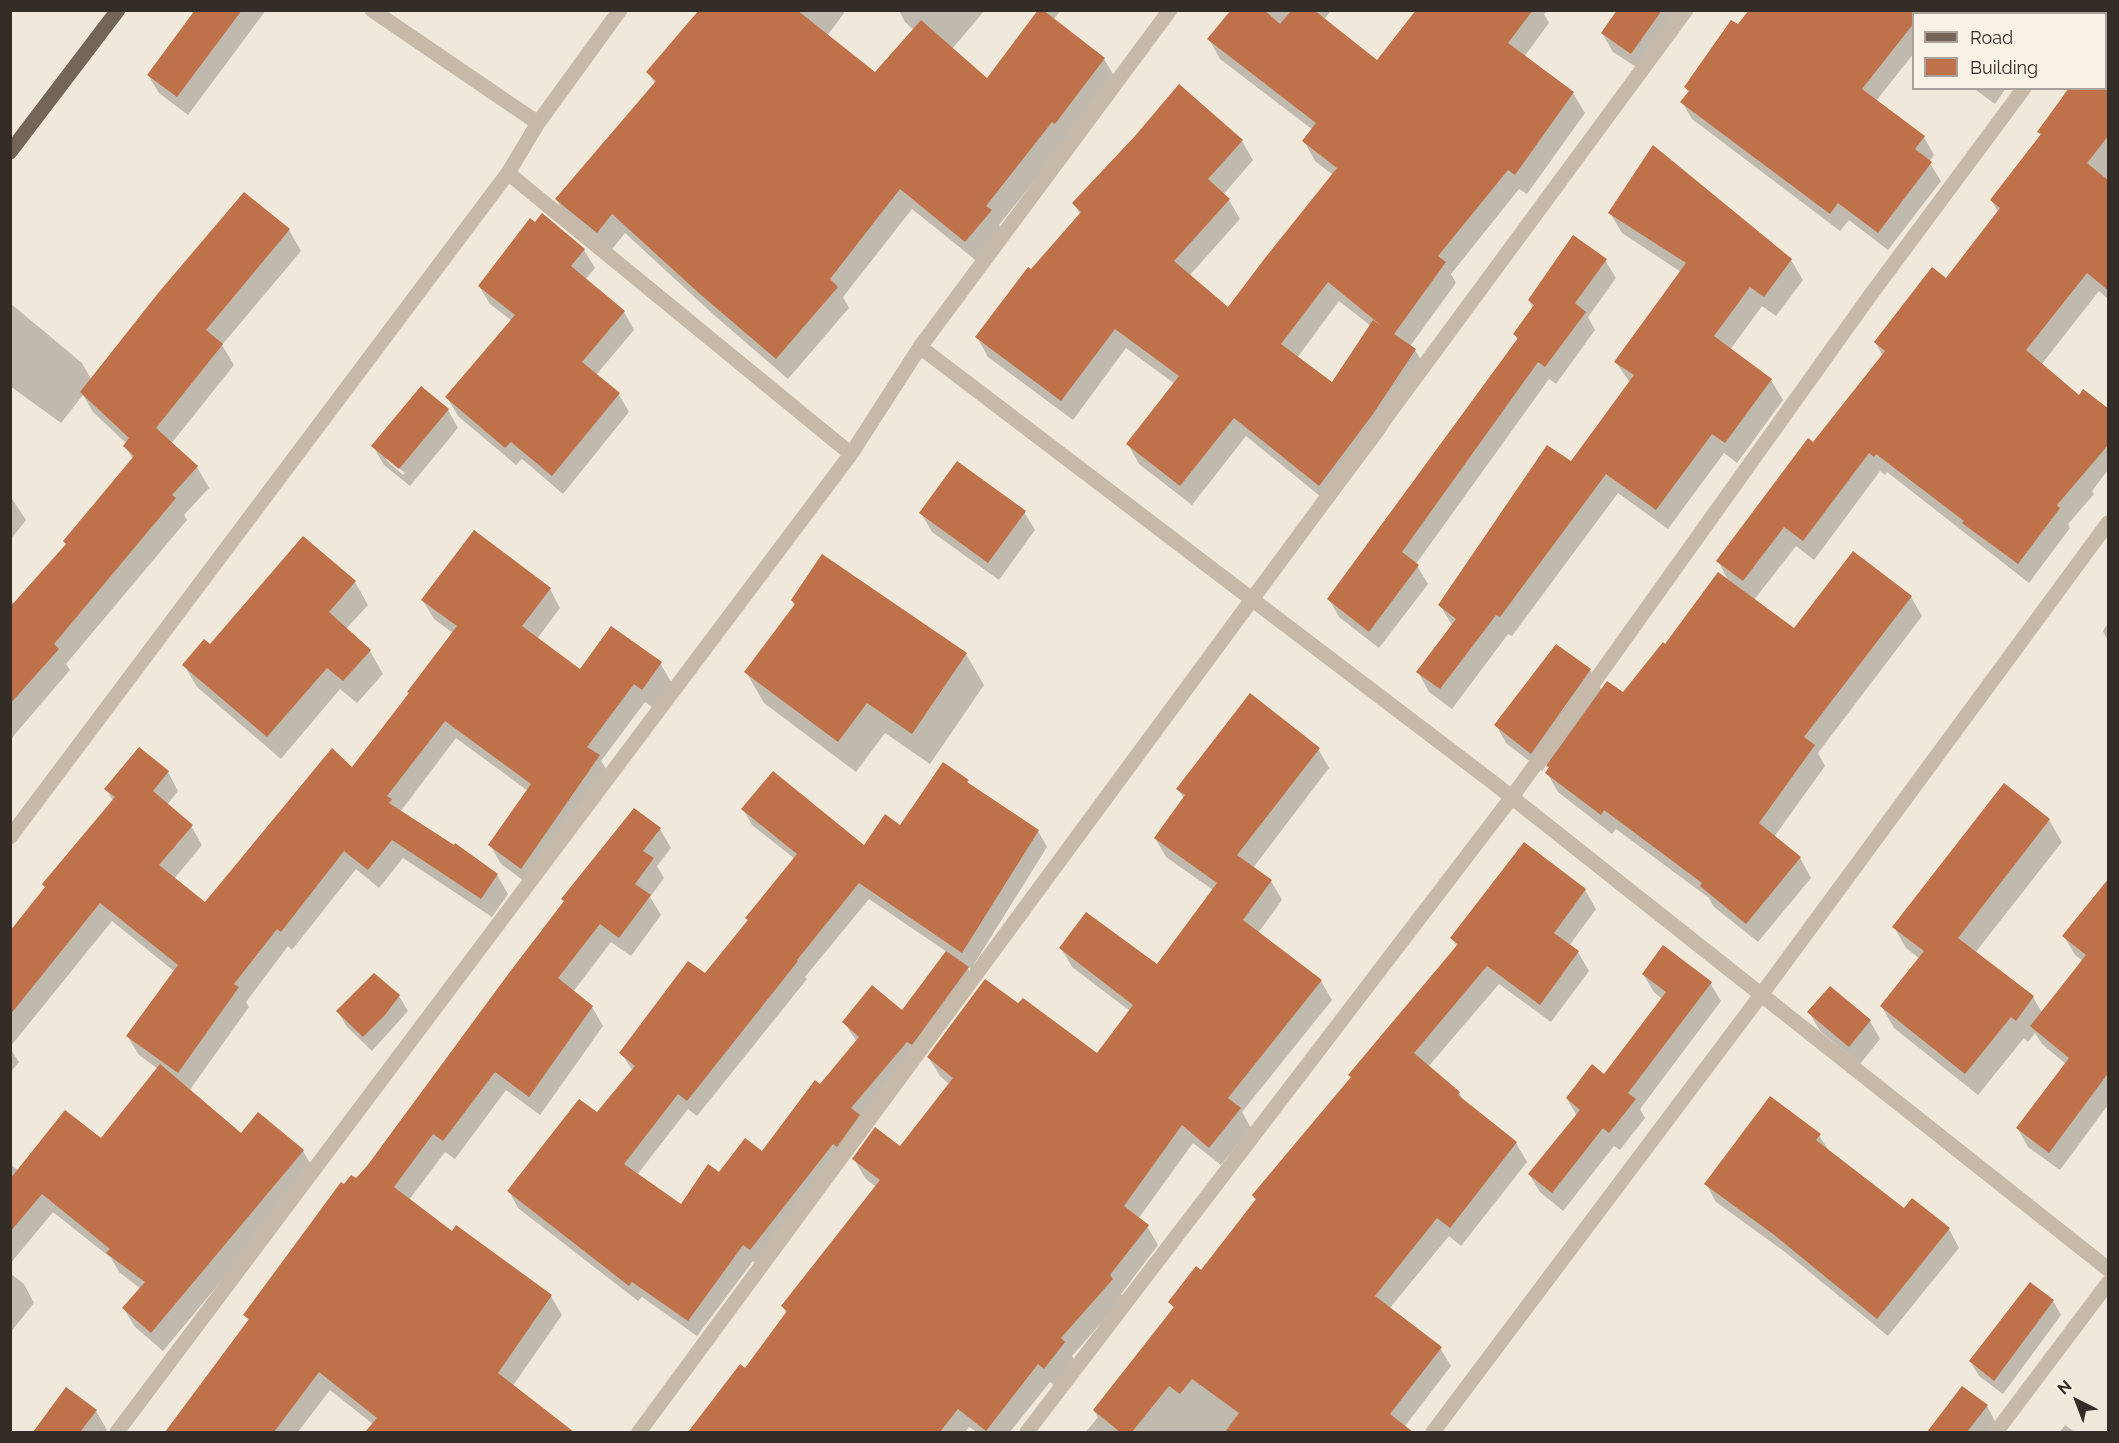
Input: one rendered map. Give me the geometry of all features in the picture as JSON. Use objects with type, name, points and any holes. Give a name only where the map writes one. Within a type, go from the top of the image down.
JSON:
[{"type":"main road","points":[[10,152],[118,10]]},
{"type":"street","points":[[372,10],[538,123]]},
{"type":"street","points":[[10,837],[508,174],[538,123],[620,10]]},
{"type":"street","points":[[117,1432],[851,454],[921,347],[1170,10]]},
{"type":"street","points":[[639,1432],[1686,10]]},
{"type":"street","points":[[1027,1432],[1512,797],[1869,297],[2023,90]]},
{"type":"street","points":[[508,174],[851,454]]},
{"type":"street","points":[[921,347],[1512,797],[2109,1269]]},
{"type":"street","points":[[1433,1432],[1761,995],[2109,523]]},
{"type":"street","points":[[1996,1432],[2109,1282]]},
{"type":"building","points":[[195,10],[242,10],[177,97],[147,75]]},
{"type":"building","points":[[699,10],[797,10],[875,72],[921,20],[987,78],[1038,10],[1043,10],[1105,58],[1055,124],[1052,122],[986,206],[992,210],[965,242],[900,189],[830,279],[838,287],[776,359],[612,214],[597,233],[555,199],[656,81],[646,72]]},
{"type":"building","points":[[1231,10],[1264,10],[1280,24],[1292,10],[1314,10],[1377,60],[1416,10],[1533,10],[1508,43],[1574,92],[1515,175],[1508,170],[1438,256],[1446,262],[1394,334],[1416,349],[1373,414],[1319,486],[1234,418],[1180,486],[1126,444],[1179,376],[1115,329],[1061,401],[975,337],[1028,267],[1031,269],[1081,212],[1072,203],[1135,136],[1179,84],[1243,140],[1208,179],[1230,199],[1174,261],[1228,307],[1337,168],[1302,141],[1316,123],[1207,39]],"holes":[[[1328,282],[1383,327],[1373,320],[1332,382],[1281,344]]]},
{"type":"building","points":[[1617,10],[1662,10],[1631,54],[1601,33]]},
{"type":"building","points":[[1749,10],[1923,10],[1912,12],[1912,26],[1862,89],[1925,136],[1915,149],[1932,162],[1878,233],[1838,203],[1830,214],[1680,102],[1689,91],[1684,87],[1731,20],[1738,24]]},
{"type":"building","points":[[2109,88],[2109,135],[2087,163],[2109,181],[2109,291],[2087,273],[2026,350],[2079,395],[2083,389],[2109,409],[2109,444],[2057,505],[2060,508],[2018,564],[1962,523],[1964,521],[1876,454],[1874,457],[1869,453],[1803,541],[1784,527],[1743,581],[1716,561],[1808,438],[1813,442],[1885,351],[1874,342],[1932,267],[1946,278],[2000,208],[1990,200],[2041,134],[2037,132],[2068,90],[2107,90]]},
{"type":"building","points":[[1653,145],[1792,259],[1764,297],[1750,287],[1714,336],[1772,379],[1725,443],[1712,434],[1656,510],[1606,474],[1500,617],[1496,615],[1440,689],[1416,672],[1456,619],[1438,605],[1547,445],[1571,461],[1634,375],[1614,362],[1686,263],[1608,213]]},
{"type":"building","points":[[244,192],[290,229],[206,330],[223,344],[156,428],[198,466],[172,495],[176,498],[54,644],[59,649],[10,704],[10,607],[66,544],[63,541],[134,456],[123,446],[129,438],[80,392],[159,292]]},
{"type":"building","points":[[542,213],[585,249],[571,266],[625,311],[582,362],[620,393],[552,476],[511,442],[505,448],[445,397],[515,315],[478,286],[530,218],[535,222]]},
{"type":"building","points":[[1573,235],[1607,259],[1575,303],[1586,312],[1545,367],[1538,362],[1402,552],[1419,565],[1369,632],[1327,599],[1518,338],[1513,334],[1534,305],[1528,300]]},
{"type":"building","points":[[421,386],[449,409],[399,469],[371,446]]},
{"type":"building","points":[[957,461],[1026,511],[988,563],[919,513]]},
{"type":"building","points":[[474,530],[551,588],[522,626],[580,669],[611,626],[662,662],[642,690],[634,684],[587,747],[600,755],[521,869],[488,845],[531,784],[445,721],[387,796],[392,799],[389,803],[454,845],[455,843],[498,874],[481,899],[392,840],[368,870],[344,851],[281,932],[277,929],[234,984],[239,987],[178,1073],[126,1036],[178,965],[100,903],[10,1015],[10,931],[45,887],[42,884],[115,797],[104,789],[139,747],[169,771],[153,791],[193,825],[159,865],[205,902],[332,748],[352,767],[409,693],[407,692],[457,626],[421,600]]},
{"type":"building","points":[[303,536],[356,581],[329,612],[371,650],[343,681],[327,668],[267,737],[182,665],[204,639],[210,644]]},
{"type":"building","points":[[1853,551],[1912,596],[1804,737],[1815,745],[1759,823],[1801,857],[1746,924],[1700,886],[1702,883],[1604,810],[1601,815],[1545,773],[1549,767],[1546,766],[1607,681],[1623,692],[1663,642],[1665,644],[1718,572],[1794,628]]},
{"type":"building","points":[[822,554],[967,653],[912,734],[867,703],[838,742],[744,672],[795,604],[791,600]]},
{"type":"building","points":[[1556,644],[1591,669],[1531,754],[1494,725]]},
{"type":"building","points":[[1250,693],[1320,748],[1237,855],[1272,880],[1243,920],[1322,980],[1228,1098],[1241,1108],[1209,1148],[1182,1125],[1124,1206],[1149,1225],[1110,1275],[1113,1279],[1061,1338],[1065,1342],[1044,1369],[1038,1364],[986,1431],[958,1409],[940,1432],[688,1432],[740,1364],[745,1368],[787,1311],[781,1306],[880,1180],[852,1159],[875,1127],[900,1146],[953,1078],[927,1057],[985,979],[1018,1003],[1023,998],[1097,1053],[1133,1005],[1059,948],[1086,912],[1157,964],[1217,883],[1154,838],[1185,795],[1176,789]]},
{"type":"building","points":[[943,762],[969,780],[967,782],[1039,830],[962,953],[859,883],[687,1101],[678,1094],[624,1164],[681,1204],[708,1164],[719,1172],[745,1138],[762,1151],[815,1080],[820,1084],[859,1037],[842,1022],[872,985],[902,1010],[946,951],[969,967],[912,1045],[907,1042],[851,1108],[860,1115],[837,1147],[833,1144],[750,1250],[743,1245],[688,1321],[632,1282],[629,1286],[507,1191],[579,1099],[597,1112],[635,1066],[619,1053],[688,961],[705,973],[748,920],[745,918],[797,854],[741,809],[773,771],[864,845],[885,814],[900,825]]},
{"type":"building","points":[[2004,783],[2050,819],[1958,938],[2034,996],[2016,1021],[2011,1017],[1965,1074],[1880,1006],[1924,951],[1892,927]]},
{"type":"building","points":[[634,808],[661,828],[643,851],[654,858],[635,884],[651,895],[619,938],[600,924],[558,978],[593,1006],[529,1097],[495,1072],[443,1141],[433,1134],[394,1187],[452,1231],[456,1225],[552,1295],[498,1373],[574,1432],[365,1432],[377,1418],[319,1372],[274,1432],[165,1432],[249,1319],[243,1315],[341,1182],[344,1184],[351,1175],[356,1178],[367,1166],[564,901],[561,899]]},
{"type":"building","points":[[1524,842],[1586,889],[1554,933],[1579,951],[1540,1005],[1487,966],[1414,1053],[1460,1092],[1458,1095],[1517,1142],[1450,1228],[1437,1218],[1375,1296],[1442,1347],[1390,1414],[1413,1432],[1225,1432],[1239,1413],[1192,1379],[1180,1394],[1169,1386],[1132,1432],[1120,1432],[1093,1410],[1174,1307],[1168,1302],[1196,1266],[1201,1270],[1256,1199],[1252,1195],[1351,1077],[1348,1075],[1458,944],[1450,938]]},
{"type":"building","points":[[2109,878],[2109,1072],[2049,1153],[2016,1128],[2069,1058],[2030,1026],[2086,955],[2062,936]]},
{"type":"building","points":[[1663,945],[1712,982],[1628,1093],[1636,1099],[1609,1133],[1603,1128],[1552,1193],[1528,1174],[1580,1110],[1566,1098],[1592,1064],[1604,1074],[1666,992],[1642,974]]},
{"type":"building","points":[[374,973],[400,995],[385,1015],[363,1037],[336,1011]]},
{"type":"building","points":[[1830,986],[1871,1020],[1849,1047],[1807,1012]]},
{"type":"building","points":[[160,1064],[241,1133],[258,1112],[304,1150],[151,1333],[122,1308],[145,1282],[106,1253],[110,1249],[42,1194],[10,1232],[10,1179],[65,1110],[101,1138]]},
{"type":"building","points":[[1770,1096],[1821,1134],[1816,1140],[1904,1208],[1912,1198],[1950,1228],[1877,1319],[1773,1234],[1704,1184]]},
{"type":"building","points":[[2030,1282],[2054,1300],[1994,1381],[1969,1361]]},
{"type":"building","points":[[1962,1386],[1988,1405],[1967,1432],[1927,1432]]},
{"type":"building","points":[[66,1387],[97,1410],[80,1432],[33,1432]]}]
